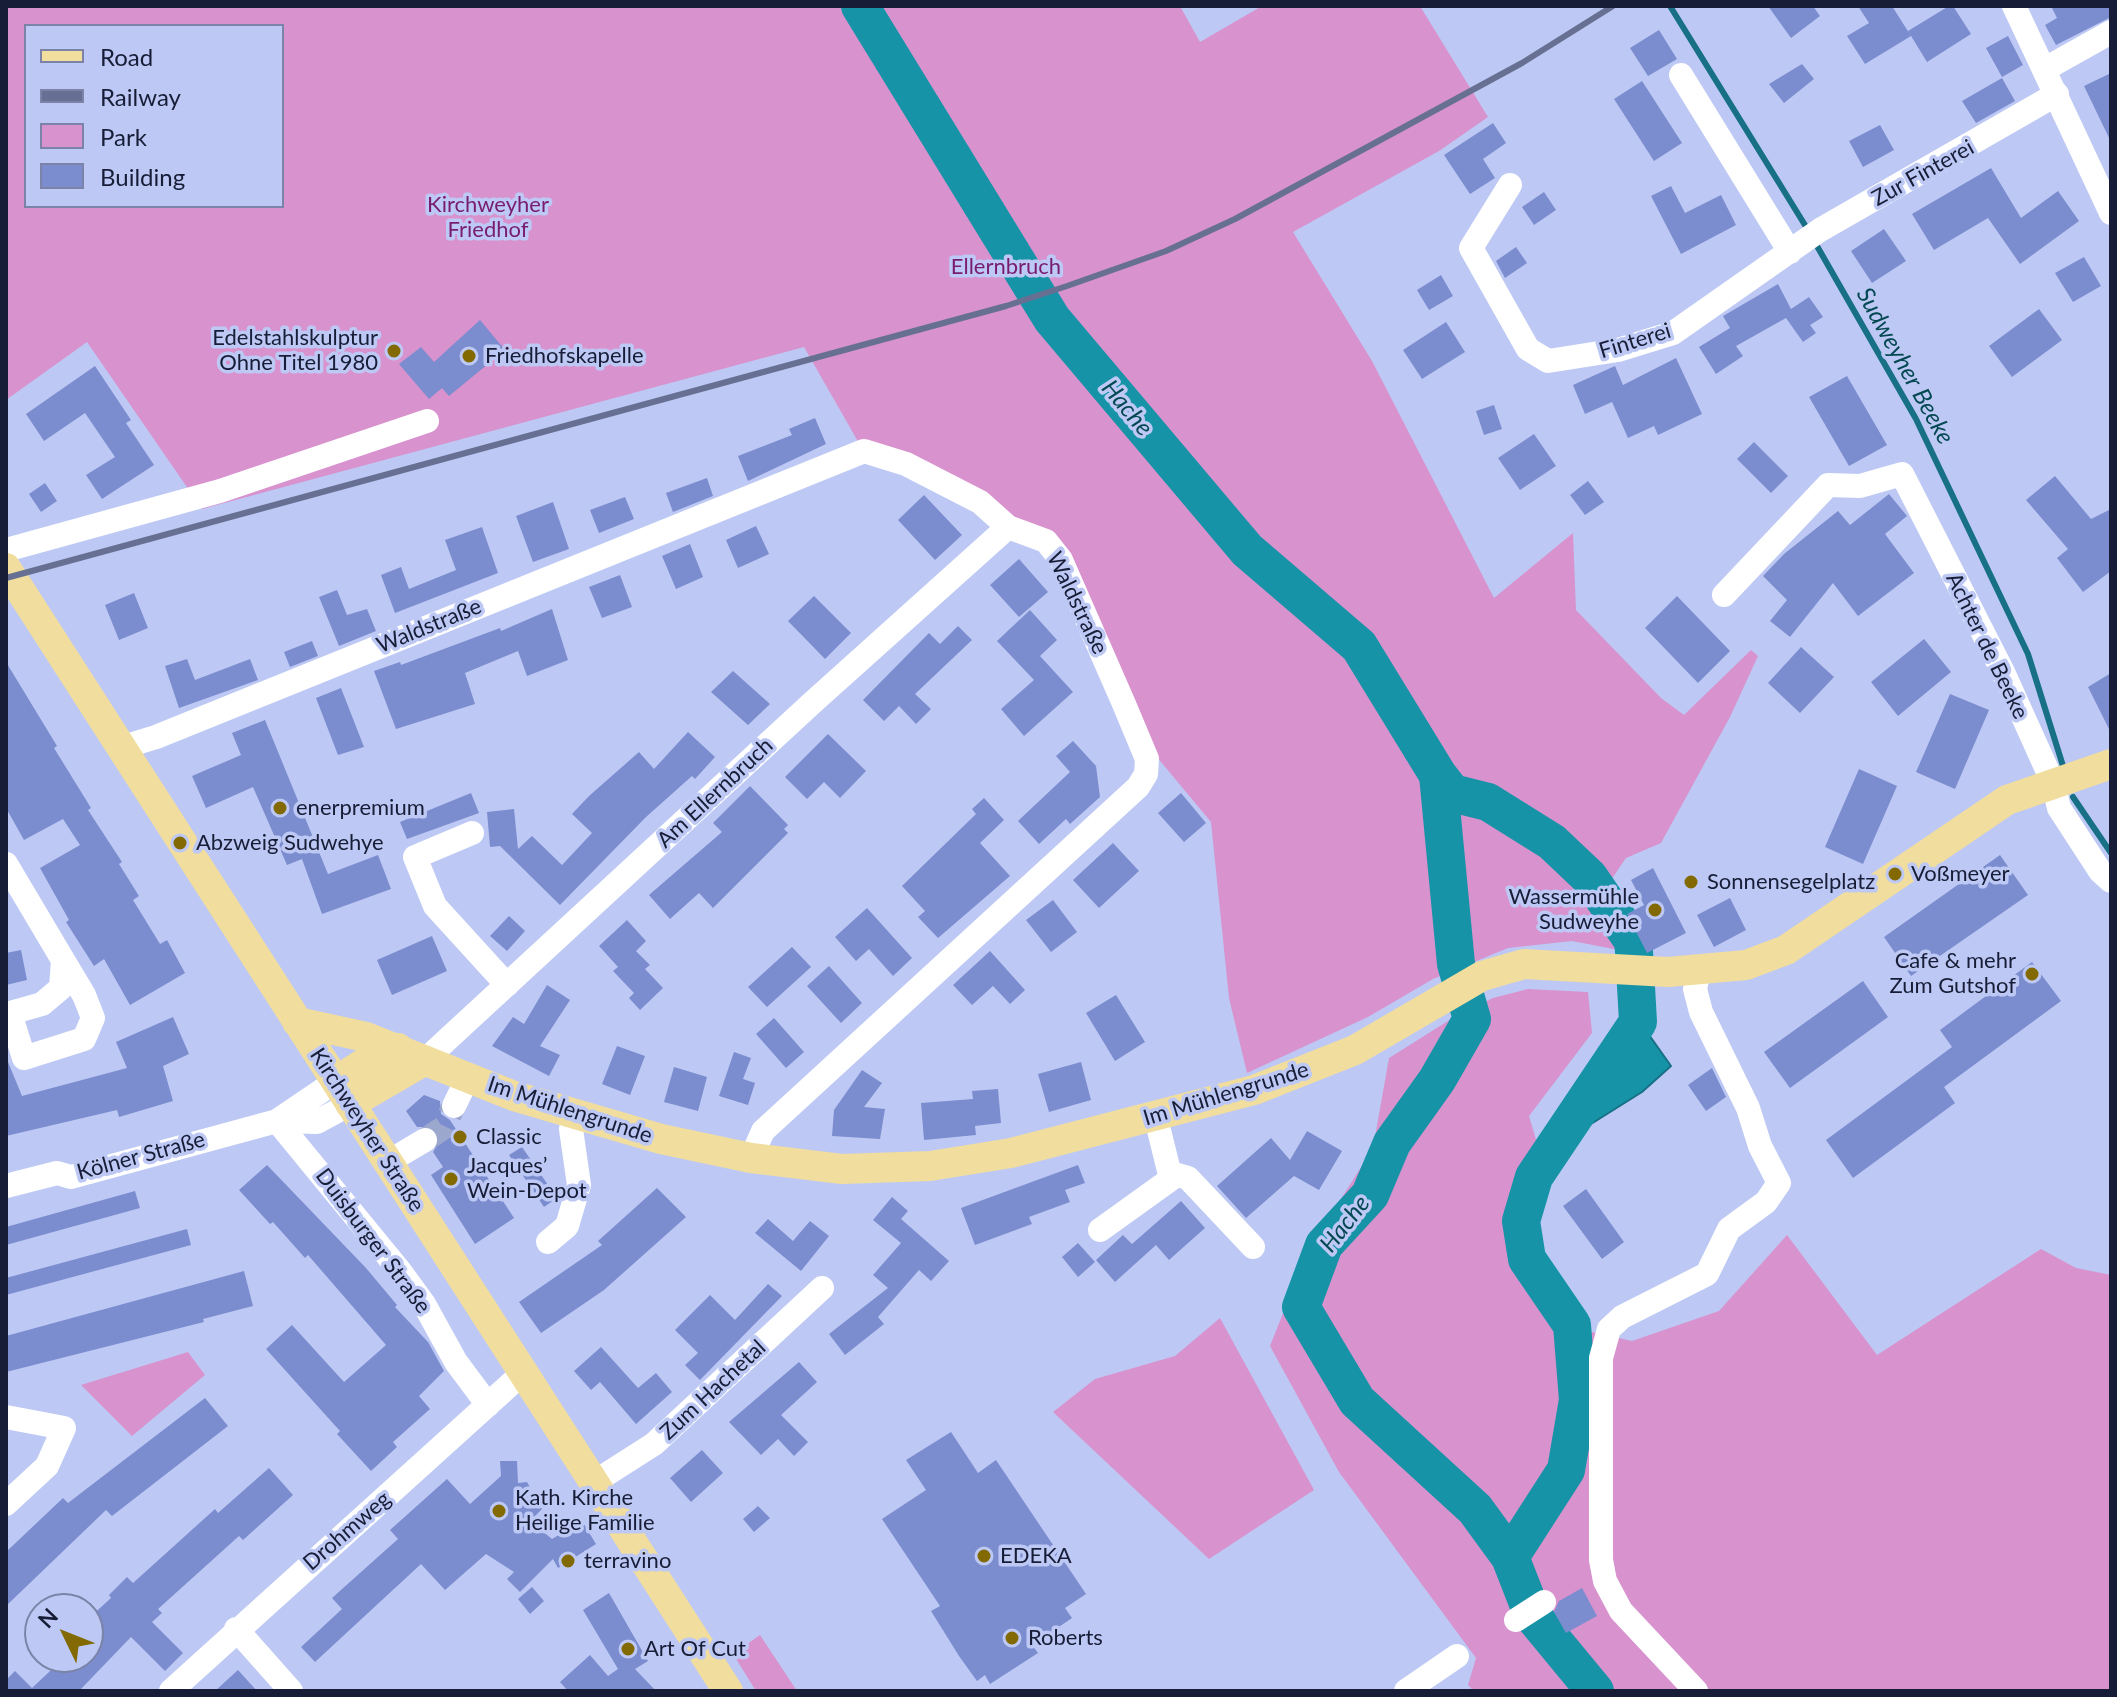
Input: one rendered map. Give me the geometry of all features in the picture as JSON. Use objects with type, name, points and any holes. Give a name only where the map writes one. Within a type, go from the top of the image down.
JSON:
[{"type":"main road","name":"Kirchweyher Straße","points":[[6,568],[596,1481],[728,1691]]},
{"type":"main road","name":"Im Mühlengrunde","points":[[297,1022],[411,1054],[574,1115],[751,1158],[842,1169],[920,1167],[1011,1153],[1156,1118],[1254,1090],[1355,1050],[1446,994],[1482,976],[1524,964],[1699,971],[1746,965],[1786,950],[1966,824],[2007,800],[2111,764]]},
{"type":"main road","points":[[343,1093],[411,1054]]},
{"type":"street","points":[[2014,6],[2111,213]]},
{"type":"street","points":[[2045,69],[2111,32]]},
{"type":"street","points":[[1681,75],[1790,252]]},
{"type":"street","name":"Zur Finterei","points":[[1790,252],[1820,230],[2057,94]]},
{"type":"street","name":"Finterei","points":[[1510,185],[1471,248],[1528,349],[1548,361],[1618,350],[1673,333],[1790,252]]},
{"type":"street","points":[[6,550],[220,491],[427,421]]},
{"type":"street","name":"Waldstraße","points":[[120,748],[156,737],[864,451],[906,464],[980,502],[1008,527],[1046,541],[1061,560],[1147,759],[1146,774],[1138,787],[763,1131],[751,1158]]},
{"type":"street","name":"Achter de Beeke","points":[[1724,595],[1828,485],[1860,486],[1902,474],[2003,672],[2053,783],[2059,808],[2100,871],[2111,881]]},
{"type":"street","name":"Am Ellernbruch","points":[[411,1054],[507,985],[1008,527]]},
{"type":"street","points":[[472,833],[415,857],[435,906],[507,985]]},
{"type":"street","points":[[6,864],[63,960]]},
{"type":"street","points":[[1696,1691],[1621,1611],[1605,1581],[1601,1560],[1601,1358],[1609,1329],[1622,1317],[1707,1274],[1729,1229],[1766,1202],[1779,1183],[1760,1146],[1748,1108],[1701,1012],[1695,989],[1699,971]]},
{"type":"street","points":[[454,1106],[468,1077]]},
{"type":"street","name":"Kölner Straße","points":[[6,1186],[57,1173],[71,1177],[277,1121],[317,1122],[343,1093]]},
{"type":"street","points":[[548,1242],[567,1226],[579,1185],[571,1129],[574,1115]]},
{"type":"street","points":[[1100,1230],[1171,1179],[1156,1118]]},
{"type":"street","name":"Duisburger Straße","points":[[277,1121],[400,1271],[424,1304],[456,1362],[488,1405]]},
{"type":"street","points":[[388,1162],[425,1140]]},
{"type":"street","points":[[1171,1173],[1188,1178],[1253,1247]]},
{"type":"street","name":"Zum Hachetal","points":[[596,1481],[654,1444],[822,1288]]},
{"type":"street","name":"Drohmweg","points":[[171,1691],[236,1629],[524,1372]]},
{"type":"street","points":[[6,1417],[64,1428],[47,1466],[6,1504]]},
{"type":"street","points":[[1516,1620],[1544,1602]]},
{"type":"street","points":[[236,1629],[291,1691]]},
{"type":"street","points":[[1406,1691],[1457,1656]]},
{"type":"green space","name":"Ellernbruch","points":[[6,6],[1180,6],[1200,42],[1262,6],[1420,6],[1488,117],[1439,151],[1293,232],[1372,361],[1494,598],[1573,533],[1576,610],[1661,698],[1684,715],[1751,650],[1758,656],[1730,717],[1661,843],[1626,858],[1596,902],[1621,938],[1624,951],[1572,941],[1508,948],[1433,979],[1368,1017],[1247,1073],[1229,998],[1211,822],[1156,756],[1065,556],[860,445],[804,347],[202,509],[87,342],[6,400]]},
{"type":"green space","points":[[1528,989],[1588,992],[1592,1033],[1529,1116],[1540,1153],[1511,1232],[1527,1278],[1583,1330],[1632,1341],[1719,1311],[1787,1235],[1877,1355],[2041,1249],[2076,1268],[2111,1275],[2111,1691],[1474,1691],[1468,1685],[1476,1658],[1339,1472],[1270,1346],[1307,1253],[1373,1148],[1389,1058],[1459,1014],[1493,998]]},
{"type":"green space","points":[[1220,1318],[1314,1490],[1209,1559],[1053,1412],[1095,1379],[1175,1356]]},
{"type":"green space","points":[[188,1352],[205,1375],[132,1436],[81,1385]]},
{"type":"green space","points":[[760,1635],[797,1691],[756,1691],[733,1654]]},
{"type":"shaded area","points":[[1630,1018],[1647,1032],[1671,1066],[1642,1092],[1591,1124],[1577,1104],[1613,1031]]},
{"type":"building","points":[[1768,6],[1813,6],[1820,16],[1791,38]]},
{"type":"building","points":[[1858,6],[1892,6],[1911,36],[1865,64],[1847,36],[1869,23]]},
{"type":"building","points":[[1953,6],[1971,34],[1927,62],[1908,31]]},
{"type":"building","points":[[2051,6],[2111,6],[2111,17],[2056,45],[2045,25],[2057,18]]},
{"type":"building","points":[[1659,30],[1677,59],[1648,76],[1630,48]]},
{"type":"building","points":[[2008,36],[2023,65],[2002,77],[1986,48]]},
{"type":"building","points":[[1802,64],[1814,79],[1784,103],[1769,84]]},
{"type":"building","points":[[2111,73],[2111,142],[2084,86]]},
{"type":"building","points":[[2002,78],[2015,101],[1976,123],[1962,101]]},
{"type":"building","points":[[1642,81],[1682,143],[1654,161],[1614,99]]},
{"type":"building","points":[[1493,123],[1506,143],[1483,159],[1495,178],[1470,194],[1444,155]]},
{"type":"building","points":[[1880,125],[1894,150],[1863,167],[1849,141]]},
{"type":"building","points":[[1991,168],[2021,218],[2058,191],[2079,221],[2020,264],[1988,218],[1934,250],[1912,214]]},
{"type":"building","points":[[1671,186],[1685,213],[1721,195],[1736,225],[1681,254],[1651,196]]},
{"type":"building","points":[[1544,192],[1556,210],[1534,225],[1522,207]]},
{"type":"building","points":[[1884,229],[1906,261],[1872,283],[1851,251]]},
{"type":"building","points":[[1516,247],[1527,263],[1505,278],[1496,261]]},
{"type":"building","points":[[2084,257],[2101,286],[2073,302],[2055,273]]},
{"type":"building","points":[[1441,275],[1453,296],[1429,310],[1417,290]]},
{"type":"building","points":[[1778,284],[1791,309],[1809,297],[1823,317],[1810,325],[1816,333],[1803,342],[1786,318],[1736,346],[1743,356],[1716,374],[1699,347],[1730,328],[1723,316]]},
{"type":"building","points":[[2039,309],[2062,340],[2012,377],[1989,346]]},
{"type":"building","name":"Friedhofskapelle","points":[[480,320],[505,350],[449,396],[442,388],[429,399],[399,364],[421,347],[434,362]]},
{"type":"building","points":[[1446,322],[1465,352],[1422,379],[1403,350]]},
{"type":"building","points":[[1676,358],[1702,414],[1658,435],[1654,426],[1628,438],[1612,402],[1585,414],[1573,385],[1615,366],[1623,385]]},
{"type":"building","points":[[95,366],[131,420],[126,423],[154,465],[102,499],[86,475],[115,457],[85,413],[44,441],[26,414]]},
{"type":"building","points":[[1847,376],[1887,445],[1849,466],[1809,397]]},
{"type":"building","points":[[1494,405],[1502,429],[1484,435],[1476,411]]},
{"type":"building","points":[[815,418],[826,444],[748,481],[738,456],[792,435],[789,429]]},
{"type":"building","points":[[1534,434],[1556,466],[1520,490],[1498,458]]},
{"type":"building","points":[[1754,442],[1788,476],[1771,493],[1737,459]]},
{"type":"building","points":[[2055,476],[2091,519],[2111,509],[2111,571],[2083,592],[2057,558],[2068,549],[2026,500]]},
{"type":"building","points":[[707,478],[713,496],[673,512],[666,493]]},
{"type":"building","points":[[1588,481],[1604,502],[1585,515],[1570,495]]},
{"type":"building","points":[[45,483],[57,501],[41,512],[29,494]]},
{"type":"building","points":[[1889,494],[1907,516],[1885,534],[1914,573],[1858,616],[1833,583],[1790,637],[1770,621],[1787,600],[1763,576],[1784,554],[1838,511],[1850,525]]},
{"type":"building","points":[[924,495],[962,535],[935,560],[898,520]]},
{"type":"building","points":[[625,497],[634,519],[599,533],[590,510]]},
{"type":"building","points":[[553,502],[569,549],[533,562],[516,516]]},
{"type":"building","points":[[756,526],[769,554],[738,568],[726,540]]},
{"type":"building","points":[[482,527],[498,573],[395,613],[381,575],[401,567],[409,589],[456,570],[445,540]]},
{"type":"building","points":[[690,544],[703,577],[676,589],[662,556]]},
{"type":"building","points":[[1019,559],[1048,592],[1019,617],[990,585]]},
{"type":"building","points":[[620,575],[632,607],[602,618],[589,587]]},
{"type":"building","points":[[337,590],[347,615],[367,609],[376,631],[339,646],[319,597]]},
{"type":"building","points":[[134,593],[148,628],[119,640],[105,605]]},
{"type":"building","points":[[814,596],[851,633],[825,659],[788,621]]},
{"type":"building","points":[[1677,596],[1730,651],[1698,683],[1645,628]]},
{"type":"building","points":[[552,609],[568,660],[527,676],[518,651],[465,673],[475,704],[396,729],[374,671],[400,662],[401,665],[500,628],[501,631]]},
{"type":"building","points":[[1030,610],[1057,640],[1040,656],[1073,692],[1024,736],[1001,709],[1034,680],[997,641]]},
{"type":"building","points":[[958,626],[972,640],[915,694],[931,709],[916,724],[899,706],[884,721],[863,700],[929,633],[940,644]]},
{"type":"building","points":[[1924,639],[1951,672],[1898,716],[1871,682]]},
{"type":"building","points":[[312,641],[318,656],[290,667],[284,652]]},
{"type":"building","points":[[1801,647],[1834,677],[1800,713],[1768,683]]},
{"type":"building","points":[[187,659],[195,680],[250,659],[258,680],[179,708],[165,666]]},
{"type":"building","points":[[6,662],[57,746],[54,748],[91,808],[88,810],[122,862],[119,864],[139,896],[133,900],[160,944],[167,940],[185,973],[130,1005],[104,959],[94,966],[66,922],[69,920],[40,868],[80,845],[63,819],[24,840],[6,808]]},
{"type":"building","points":[[733,671],[770,704],[748,725],[711,692]]},
{"type":"building","points":[[2111,673],[2111,733],[2088,687]]},
{"type":"building","points":[[341,688],[364,747],[338,755],[316,698]]},
{"type":"building","points":[[1950,694],[1989,710],[1955,789],[1916,772]]},
{"type":"building","points":[[265,720],[328,874],[378,855],[391,889],[322,914],[302,859],[287,865],[253,787],[206,808],[192,776],[241,755],[232,733]]},
{"type":"building","points":[[688,732],[715,757],[695,779],[692,776],[646,817],[560,905],[500,846],[490,847],[487,812],[514,809],[518,849],[532,836],[562,865],[592,833],[572,814],[589,796],[639,752],[654,769]]},
{"type":"building","points":[[828,734],[866,771],[840,798],[824,782],[807,799],[785,777]]},
{"type":"building","points":[[1073,741],[1096,766],[1100,797],[1070,824],[1066,819],[1039,844],[1018,821],[1070,772],[1056,756]]},
{"type":"building","points":[[1859,769],[1897,786],[1863,864],[1825,847]]},
{"type":"building","points":[[750,786],[788,825],[784,829],[788,833],[713,908],[699,893],[670,919],[649,895],[722,832],[713,823]]},
{"type":"building","points":[[471,793],[479,813],[407,839],[400,822]]},
{"type":"building","points":[[1181,793],[1206,823],[1184,842],[1158,813]]},
{"type":"building","points":[[984,798],[1004,820],[980,843],[1010,876],[938,938],[918,917],[925,911],[902,886],[976,814],[972,809]]},
{"type":"building","points":[[1113,843],[1139,871],[1099,908],[1073,880]]},
{"type":"building","points":[[2000,855],[2028,895],[1911,976],[1884,937]]},
{"type":"building","name":"Wassermühle Sudweyhe","points":[[1653,868],[1686,933],[1647,953],[1627,914],[1644,905],[1631,880]]},
{"type":"building","points":[[1730,898],[1746,930],[1714,947],[1697,915]]},
{"type":"building","points":[[1053,900],[1077,932],[1051,952],[1026,920]]},
{"type":"building","points":[[867,908],[912,958],[893,976],[869,949],[856,961],[835,937]]},
{"type":"building","points":[[509,916],[525,931],[507,951],[490,936]]},
{"type":"building","points":[[627,920],[646,941],[636,951],[650,965],[645,969],[663,988],[640,1010],[629,998],[634,993],[613,971],[618,967],[599,946]]},
{"type":"building","points":[[432,936],[447,971],[392,995],[377,960]]},
{"type":"building","points":[[792,947],[811,967],[767,1007],[748,987]]},
{"type":"building","points":[[21,950],[27,980],[6,985],[6,953]]},
{"type":"building","points":[[990,951],[1025,990],[1010,1004],[993,986],[972,1005],[953,985]]},
{"type":"building","points":[[2032,962],[2061,1001],[1944,1087],[1955,1103],[1853,1178],[1826,1140],[1952,1047],[1940,1030]]},
{"type":"building","points":[[829,966],[862,1003],[841,1023],[807,986]]},
{"type":"building","points":[[1863,981],[1888,1017],[1790,1088],[1764,1052]]},
{"type":"building","points":[[547,985],[570,1000],[540,1046],[560,1055],[549,1076],[492,1046],[513,1017],[524,1024]]},
{"type":"building","points":[[1116,995],[1145,1042],[1115,1061],[1086,1013]]},
{"type":"building","points":[[173,1017],[189,1054],[163,1066],[173,1101],[119,1117],[117,1110],[6,1136],[6,1057],[22,1096],[127,1068],[116,1042]]},
{"type":"building","points":[[774,1018],[804,1052],[786,1068],[756,1034]]},
{"type":"building","points":[[617,1046],[645,1056],[630,1095],[602,1084]]},
{"type":"building","points":[[734,1052],[751,1058],[743,1079],[755,1083],[748,1105],[719,1096]]},
{"type":"building","points":[[1081,1062],[1091,1100],[1049,1112],[1038,1074]]},
{"type":"building","points":[[674,1067],[707,1077],[698,1111],[664,1102]]},
{"type":"building","points":[[1712,1068],[1726,1097],[1706,1111],[1688,1085]]},
{"type":"building","points":[[862,1070],[882,1083],[864,1107],[885,1109],[880,1139],[832,1136],[834,1110]]},
{"type":"building","points":[[998,1089],[1001,1123],[975,1126],[976,1135],[924,1140],[921,1103],[973,1099],[972,1091]]},
{"type":"building","points":[[424,1095],[440,1101],[441,1114],[450,1120],[514,1218],[475,1244],[431,1175],[443,1167],[433,1152],[440,1141],[438,1133],[432,1127],[417,1127],[406,1111]]},
{"type":"building","points":[[1307,1131],[1342,1151],[1319,1190],[1294,1176],[1246,1218],[1217,1186],[1271,1138],[1290,1160]]},
{"type":"building","points":[[522,1147],[557,1198],[544,1207],[509,1155]]},
{"type":"building","points":[[267,1165],[366,1268],[397,1305],[395,1307],[428,1342],[444,1371],[419,1396],[430,1409],[393,1442],[397,1447],[371,1471],[337,1434],[340,1431],[266,1349],[292,1325],[344,1382],[386,1345],[308,1255],[305,1258],[239,1190]]},
{"type":"building","points":[[1078,1165],[1085,1183],[1065,1190],[1070,1202],[1029,1217],[1032,1224],[975,1245],[961,1208]]},
{"type":"building","points":[[657,1188],[686,1217],[604,1290],[541,1333],[519,1302],[602,1245],[598,1241]]},
{"type":"building","points":[[1586,1189],[1624,1242],[1602,1259],[1563,1206]]},
{"type":"building","points":[[135,1191],[140,1208],[6,1245],[6,1227]]},
{"type":"building","points":[[892,1197],[908,1211],[901,1219],[949,1261],[931,1281],[919,1270],[878,1317],[884,1324],[845,1355],[829,1334],[888,1288],[873,1275],[901,1243],[873,1220]]},
{"type":"building","points":[[1181,1201],[1205,1228],[1169,1260],[1156,1245],[1115,1282],[1096,1260],[1123,1235],[1132,1244]]},
{"type":"building","points":[[768,1219],[793,1241],[810,1221],[829,1236],[801,1271],[755,1233]]},
{"type":"building","points":[[187,1229],[191,1245],[6,1295],[6,1278]]},
{"type":"building","points":[[1078,1243],[1095,1262],[1078,1277],[1062,1257]]},
{"type":"building","points":[[244,1271],[253,1306],[203,1319],[204,1322],[6,1372],[6,1336]]},
{"type":"building","points":[[768,1284],[782,1296],[700,1380],[685,1365],[698,1353],[675,1330],[710,1295],[735,1320]]},
{"type":"building","points":[[601,1347],[638,1388],[656,1373],[672,1392],[636,1424],[600,1382],[591,1390],[574,1371]]},
{"type":"building","points":[[799,1362],[817,1382],[781,1415],[808,1442],[794,1456],[778,1439],[761,1455],[729,1422]]},
{"type":"building","points":[[205,1398],[228,1426],[112,1516],[106,1510],[6,1606],[6,1552],[63,1498],[68,1503]]},
{"type":"building","name":"EDEKA","points":[[951,1432],[978,1473],[996,1460],[1086,1594],[1065,1608],[1072,1618],[1032,1645],[1038,1653],[990,1684],[985,1675],[977,1681],[959,1656],[931,1611],[940,1606],[882,1519],[926,1490],[906,1460]]},
{"type":"building","points":[[702,1450],[723,1473],[691,1502],[670,1478]]},
{"type":"building","points":[[500,1461],[517,1461],[518,1483],[527,1482],[542,1509],[530,1521],[552,1539],[582,1521],[596,1544],[558,1568],[553,1559],[520,1592],[507,1579],[514,1572],[486,1554],[445,1590],[421,1564],[315,1662],[301,1647],[342,1609],[332,1598],[398,1539],[390,1530],[447,1479],[470,1504],[501,1476]]},
{"type":"building","points":[[269,1468],[293,1495],[243,1540],[239,1536],[158,1609],[162,1613],[152,1622],[183,1653],[165,1671],[131,1637],[104,1665],[104,1604],[111,1598],[109,1595],[127,1577],[133,1583],[215,1509],[218,1513]]},
{"type":"building","points":[[758,1506],[770,1518],[754,1532],[743,1519]]},
{"type":"building","points":[[532,1587],[544,1601],[530,1614],[518,1599]]},
{"type":"building","points":[[1582,1588],[1597,1616],[1566,1633],[1554,1612],[1559,1601]]},
{"type":"building","points":[[609,1593],[648,1661],[635,1669],[656,1691],[568,1691],[560,1682],[590,1655],[608,1676],[618,1669],[583,1610]]},
{"type":"building","points":[[238,1670],[257,1691],[215,1691]]},
{"type":"building","points":[[15,1671],[32,1688],[48,1673],[96,1673],[79,1691],[6,1691],[6,1680]]},
{"type":"waterway","name":"Hache","points":[[860,6],[1052,319],[1247,550],[1359,646],[1438,775],[1456,964],[1472,1019],[1437,1080],[1392,1143],[1370,1195],[1324,1245],[1301,1307],[1357,1401],[1475,1509],[1510,1557],[1533,1616],[1595,1691]]},
{"type":"waterway","name":"Sudweyher Beeke","points":[[1670,6],[1808,230]]},
{"type":"waterway","name":"Sudweyher Beeke","points":[[1813,239],[1916,419],[2028,654],[2063,766]]},
{"type":"waterway","points":[[1438,775],[1452,793],[1488,802],[1552,842],[1589,877],[1633,941],[1634,951],[1638,1022],[1534,1177],[1521,1221],[1527,1259],[1572,1325],[1578,1400],[1566,1470],[1510,1557]]},
{"type":"waterway","name":"Sudweyher Beeke","points":[[2073,797],[2111,853]]},
{"type":"tunnel","points":[[425,1140],[443,1128],[454,1106]]},
{"type":"railway","points":[[6,578],[1006,306],[1166,251],[1235,219],[1522,63],[1613,6]]},
{"type":"place","name":"Edelstahlskulptur Ohne Titel 1980","points":[[394,351]]},
{"type":"place","name":"Friedhofskapelle","points":[[469,356]]},
{"type":"place","name":"enerpremium","points":[[280,808]]},
{"type":"place","name":"Abzweig Sudwehye","points":[[180,843]]},
{"type":"place","name":"Voßmeyer","points":[[1895,874]]},
{"type":"place","name":"Sonnensegelplatz","points":[[1691,882]]},
{"type":"place","name":"Wassermühle Sudweyhe","points":[[1655,910]]},
{"type":"place","name":"Cafe & mehr Zum Gutshof","points":[[2032,974]]},
{"type":"place","name":"Classic","points":[[460,1137]]},
{"type":"place","name":"Jacques’ Wein-Depot","points":[[451,1179]]},
{"type":"place","name":"Kath. Kirche Heilige Familie","points":[[499,1511]]},
{"type":"place","name":"EDEKA","points":[[984,1556]]},
{"type":"place","name":"terravino","points":[[568,1561]]},
{"type":"place","name":"Roberts","points":[[1012,1638]]},
{"type":"place","name":"Art Of Cut","points":[[628,1649]]},
{"type":"park label","name":"Kirchweyher Friedhof","points":[[488,218]]}]
